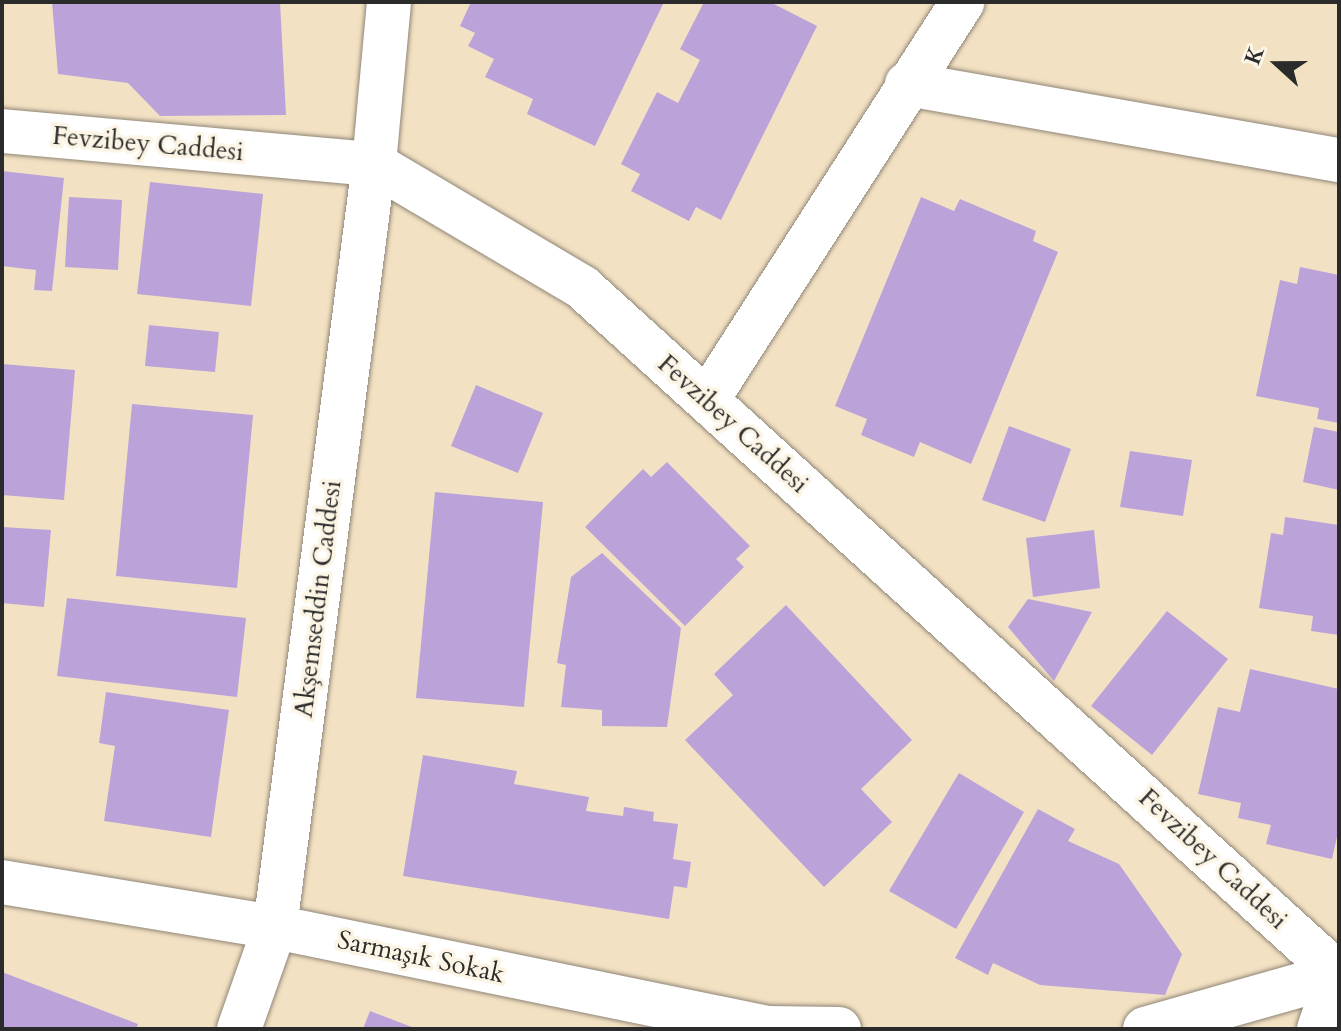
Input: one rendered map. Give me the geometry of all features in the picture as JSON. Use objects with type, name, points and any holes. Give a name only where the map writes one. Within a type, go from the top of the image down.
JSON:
[{"type":"street","name":"Akşemseddin Caddesi","points":[[239,1029],[275,927],[374,164],[389,2]]},
{"type":"street","points":[[707,400],[907,84],[963,2]]},
{"type":"street","points":[[907,84],[1339,160]]},
{"type":"street","name":"Fevzibey Caddesi","points":[[2,131],[374,164],[582,287],[1338,974]]},
{"type":"street","name":"Sarmaşık Sokak","points":[[2,882],[275,927],[768,1028],[839,1029]]},
{"type":"street","points":[[1145,1029],[1338,974]]},
{"type":"street","points":[[1319,1029],[1338,974]]},
{"type":"building","points":[[52,2],[280,2],[286,115],[160,116],[128,83],[58,74]]},
{"type":"building","points":[[471,2],[664,2],[595,146],[527,114],[533,99],[485,77],[494,59],[468,46],[475,33],[460,26]]},
{"type":"building","points":[[704,2],[770,2],[817,26],[721,220],[696,207],[689,221],[631,191],[640,174],[621,164],[657,92],[678,103],[700,60],[680,49]]},
{"type":"building","points":[[2,171],[64,178],[52,291],[34,290],[36,270],[2,266]]},
{"type":"building","points":[[150,182],[263,194],[251,306],[137,294]]},
{"type":"building","points":[[69,197],[122,200],[118,270],[65,267]]},
{"type":"building","points":[[921,197],[954,211],[960,199],[1036,231],[1033,241],[1058,252],[971,464],[920,442],[914,457],[861,435],[867,419],[835,406]]},
{"type":"building","points":[[1300,267],[1339,275],[1339,423],[1317,419],[1319,408],[1256,396],[1280,280],[1297,284]]},
{"type":"building","points":[[149,325],[219,332],[215,372],[145,366]]},
{"type":"building","points":[[2,364],[75,370],[64,500],[2,495]]},
{"type":"building","points":[[476,385],[543,413],[518,473],[451,446]]},
{"type":"building","points":[[132,404],[253,415],[237,588],[116,576]]},
{"type":"building","points":[[1009,426],[1071,449],[1045,522],[982,500]]},
{"type":"building","points":[[1314,427],[1339,432],[1339,490],[1303,482]]},
{"type":"building","points":[[1130,451],[1192,460],[1183,516],[1120,507]]},
{"type":"building","points":[[667,462],[750,546],[736,559],[744,567],[685,626],[585,527],[643,469],[651,477]]},
{"type":"building","points":[[435,492],[543,502],[524,707],[416,698]]},
{"type":"building","points":[[1285,517],[1339,525],[1339,635],[1311,631],[1313,616],[1259,608],[1271,533],[1283,535]]},
{"type":"building","points":[[2,527],[51,530],[44,607],[2,603]]},
{"type":"building","points":[[1094,530],[1100,588],[1033,597],[1026,538]]},
{"type":"building","points":[[602,553],[681,628],[667,727],[602,726],[602,710],[561,707],[566,665],[557,663],[571,577]]},
{"type":"building","points":[[67,598],[246,618],[237,697],[57,676]]},
{"type":"building","points":[[1028,599],[1092,612],[1054,681],[1008,627]]},
{"type":"building","points":[[786,605],[912,740],[861,789],[892,822],[824,887],[685,740],[733,695],[714,674]]},
{"type":"building","points":[[1167,611],[1228,659],[1152,755],[1091,706]]},
{"type":"building","points":[[1250,669],[1339,689],[1339,828],[1332,859],[1266,844],[1271,825],[1238,818],[1241,803],[1198,794],[1218,707],[1240,712]]},
{"type":"building","points":[[106,692],[229,710],[211,837],[104,821],[115,746],[99,743]]},
{"type":"building","points":[[423,755],[517,771],[514,784],[589,797],[586,811],[623,816],[624,807],[654,812],[653,821],[678,824],[673,859],[691,862],[687,888],[674,886],[669,919],[403,876]]},
{"type":"building","points":[[959,773],[1024,812],[956,929],[889,891]]},
{"type":"building","points":[[1038,809],[1075,829],[1068,841],[1119,864],[1182,954],[1165,995],[1040,985],[993,963],[988,975],[955,958]]},
{"type":"building","points":[[2,972],[138,1024],[136,1029],[2,1029]]},
{"type":"building","points":[[370,1011],[417,1029],[363,1029]]}]
